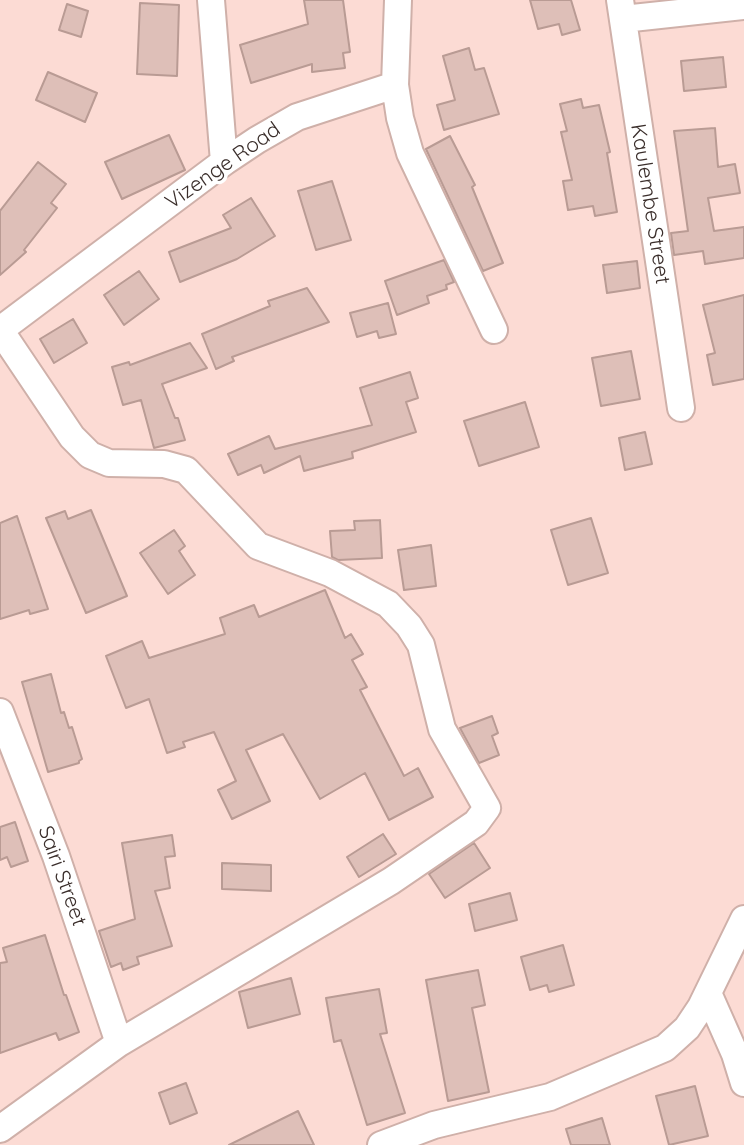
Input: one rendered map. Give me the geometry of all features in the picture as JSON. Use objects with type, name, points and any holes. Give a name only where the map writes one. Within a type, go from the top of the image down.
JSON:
[{"type":"street","points":[[211,0],[224,162]]},
{"type":"street","points":[[398,0],[395,85],[400,118],[410,153],[494,330]]},
{"type":"street","points":[[621,10],[744,6]]},
{"type":"street","name":"Kaulembe Street","points":[[621,10],[681,408]]},
{"type":"street","name":"Vizenge Road","points":[[0,330],[224,162],[297,117],[395,85]]},
{"type":"street","points":[[0,330],[72,438],[90,455],[109,463],[164,464],[186,470],[258,546],[330,573],[388,604],[409,626],[421,645],[442,729],[487,808],[476,823],[391,881],[120,1043],[0,1131],[5,1145]]},
{"type":"street","name":"Sairi Street","points":[[0,712],[56,856],[120,1043]]},
{"type":"street","points":[[380,1145],[433,1125],[550,1097],[665,1048],[687,1028],[708,993],[744,919]]},
{"type":"street","points":[[708,993],[735,1054],[744,1083]]},
{"type":"building","points":[[304,0],[343,0],[350,52],[343,53],[345,68],[312,72],[312,64],[251,83],[240,45],[308,24]]},
{"type":"building","points":[[530,0],[571,0],[580,30],[562,35],[559,24],[538,29]]},
{"type":"building","points":[[140,3],[179,5],[177,76],[137,74]]},
{"type":"building","points":[[67,4],[88,11],[81,37],[59,30]]},
{"type":"building","points":[[469,48],[475,70],[484,68],[499,114],[444,130],[437,105],[455,100],[443,56]]},
{"type":"building","points":[[723,57],[726,87],[684,91],[681,61]]},
{"type":"building","points":[[48,72],[97,93],[85,122],[36,100]]},
{"type":"building","points":[[581,99],[583,108],[599,105],[610,152],[607,153],[617,212],[595,216],[593,206],[568,210],[563,181],[572,180],[561,132],[567,131],[560,104]]},
{"type":"building","points":[[715,128],[718,167],[735,164],[740,193],[708,198],[714,231],[744,227],[744,258],[705,264],[703,251],[674,255],[671,233],[688,231],[674,131]]},
{"type":"building","points":[[169,135],[185,170],[122,199],[105,162]]},
{"type":"building","points":[[450,136],[475,185],[472,187],[503,263],[483,271],[426,149]]},
{"type":"building","points":[[38,162],[66,184],[51,203],[57,208],[24,250],[26,252],[0,275],[0,211]]},
{"type":"building","points":[[332,181],[351,240],[316,250],[298,191]]},
{"type":"building","points":[[251,198],[275,236],[237,259],[180,282],[169,252],[231,228],[223,215]]},
{"type":"building","points":[[444,260],[454,282],[446,285],[447,289],[427,296],[429,303],[397,315],[385,281]]},
{"type":"building","points":[[637,261],[640,288],[607,293],[603,265]]},
{"type":"building","points":[[139,271],[159,299],[124,325],[104,295]]},
{"type":"building","points":[[307,288],[329,322],[232,357],[234,361],[216,369],[202,334],[270,306],[268,301]]},
{"type":"building","points":[[744,295],[744,379],[713,385],[707,355],[715,353],[703,305]]},
{"type":"building","points":[[388,303],[396,334],[379,338],[377,331],[357,337],[350,313]]},
{"type":"building","points":[[73,319],[87,343],[54,363],[40,339]]},
{"type":"building","points":[[190,343],[207,368],[162,384],[185,440],[154,448],[141,400],[123,405],[112,367],[129,362],[130,365]]},
{"type":"building","points":[[631,351],[640,399],[601,406],[592,358]]},
{"type":"building","points":[[410,372],[418,398],[406,402],[416,432],[352,452],[353,458],[304,471],[300,456],[264,473],[261,465],[238,475],[228,454],[269,436],[275,449],[372,425],[360,388]]},
{"type":"building","points":[[525,402],[539,447],[479,466],[464,421]]},
{"type":"building","points":[[645,432],[652,464],[625,470],[619,438]]},
{"type":"building","points":[[91,510],[127,596],[86,613],[46,518],[65,511],[68,519]]},
{"type":"building","points":[[17,516],[48,609],[30,614],[29,610],[0,619],[0,523]]},
{"type":"building","points":[[591,518],[608,573],[568,585],[551,530]]},
{"type":"building","points":[[380,520],[382,558],[338,560],[332,557],[330,531],[355,530],[354,521]]},
{"type":"building","points":[[174,530],[185,546],[179,551],[195,575],[168,594],[140,553]]},
{"type":"building","points":[[431,545],[436,586],[404,590],[398,550]]},
{"type":"building","points":[[325,590],[345,638],[351,634],[363,654],[352,660],[367,687],[360,690],[404,776],[418,768],[433,797],[389,820],[365,773],[320,799],[283,734],[246,750],[270,801],[232,819],[218,790],[236,781],[214,732],[183,742],[185,747],[167,753],[149,699],[126,708],[106,656],[142,641],[149,658],[225,634],[220,618],[254,605],[259,617]]},
{"type":"building","points":[[51,674],[61,713],[64,712],[69,728],[72,727],[82,759],[79,763],[48,772],[22,682]]},
{"type":"building","points":[[492,716],[498,733],[492,736],[499,755],[479,763],[460,728]]},
{"type":"building","points":[[15,822],[28,861],[11,867],[7,857],[0,860],[0,827]]},
{"type":"building","points":[[383,834],[396,854],[359,877],[347,857]]},
{"type":"building","points":[[172,835],[175,856],[165,857],[170,888],[155,891],[172,946],[137,957],[139,964],[123,970],[121,963],[111,967],[99,931],[135,919],[122,843]]},
{"type":"building","points":[[474,843],[490,868],[445,898],[429,874]]},
{"type":"building","points":[[222,863],[271,865],[271,891],[222,889]]},
{"type":"building","points":[[510,893],[517,920],[475,931],[469,904]]},
{"type":"building","points":[[45,935],[79,1032],[59,1040],[56,1033],[0,1053],[0,963],[7,962],[3,948]]},
{"type":"building","points":[[563,945],[574,985],[549,992],[547,985],[530,990],[521,957]]},
{"type":"building","points":[[478,970],[485,1005],[472,1008],[489,1092],[448,1101],[426,980]]},
{"type":"building","points":[[291,978],[300,1014],[248,1028],[239,992]]},
{"type":"building","points":[[379,989],[387,1033],[380,1034],[405,1113],[367,1125],[341,1040],[334,1042],[326,998]]},
{"type":"building","points":[[186,1083],[197,1113],[170,1124],[159,1093]]},
{"type":"building","points":[[695,1086],[708,1136],[669,1145],[656,1096]]},
{"type":"building","points":[[298,1111],[314,1145],[229,1145]]},
{"type":"building","points":[[602,1118],[610,1145],[571,1145],[566,1129]]}]
